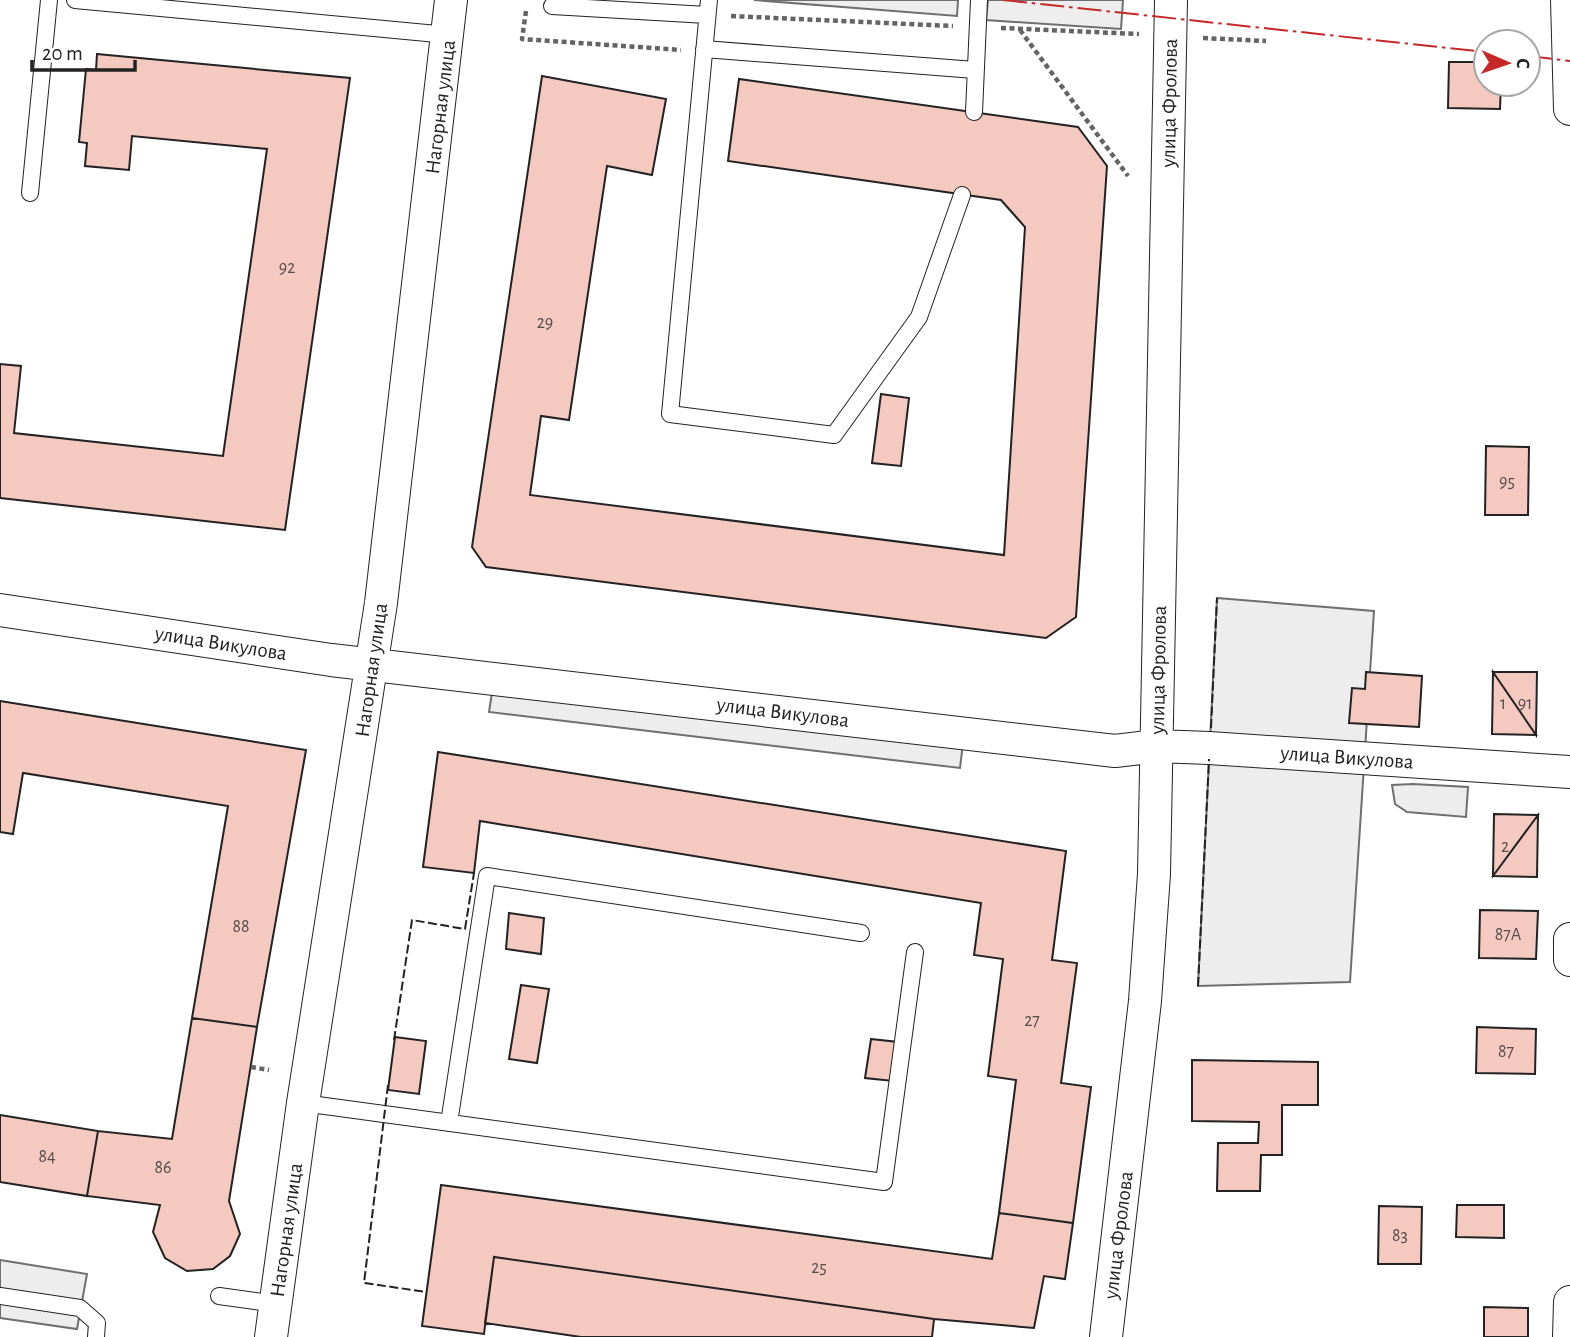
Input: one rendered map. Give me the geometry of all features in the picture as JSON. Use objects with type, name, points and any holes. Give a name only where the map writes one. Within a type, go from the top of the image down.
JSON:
[{"type":"street","name":"Нагорная улица","points":[[271,1337],[303,1103],[372,664],[449,35],[451,0]]},
{"type":"street","name":"улица Фролова","points":[[1106,1337],[1144,1001],[1154,874],[1171,0]]},
{"type":"street","points":[[1567,0],[1570,109]]},
{"type":"street","name":"улица Викулова","points":[[0,610],[372,664],[1115,751],[1157,747],[1570,772]]},
{"type":"street","points":[[1570,939],[1570,960]]},
{"type":"street","points":[[1569,1337],[1570,1302]]},
{"type":"lane","points":[[30,193],[49,0]]},
{"type":"lane","points":[[75,0],[449,35]]},
{"type":"lane","points":[[974,112],[979,0]]},
{"type":"lane","points":[[552,6],[708,8],[670,414],[834,435],[919,317],[962,195]]},
{"type":"lane","points":[[704,49],[975,70]]},
{"type":"lane","points":[[449,1123],[487,876],[861,933]]},
{"type":"lane","points":[[303,1103],[884,1182],[915,952]]},
{"type":"lane","points":[[0,1296],[80,1308],[97,1324],[96,1337]]},
{"type":"lane","points":[[219,1296],[275,1304]]},
{"type":"path","points":[[1020,29],[1128,176]]},
{"type":"path","points":[[1170,36],[1266,41]]},
{"type":"path","points":[[251,1067],[269,1070]]},
{"type":"shaded area","points":[[754,0],[958,0],[957,16]]},
{"type":"shaded area","points":[[988,0],[1123,0],[1121,29],[986,20]]},
{"type":"shaded area","points":[[1217,598],[1374,611],[1350,982],[1198,986]]},
{"type":"shaded area","points":[[493,686],[963,743],[960,768],[489,712]]},
{"type":"shaded area","points":[[1392,785],[1468,787],[1466,817],[1407,812],[1395,804]]},
{"type":"shaded area","points":[[0,1260],[87,1274],[77,1329],[0,1318]]},
{"type":"building","points":[[97,54],[350,78],[285,530],[0,498],[0,364],[21,366],[14,433],[223,456],[267,149],[132,136],[129,170],[85,166],[87,143],[79,142],[86,69],[96,70]]},
{"type":"building","points":[[1449,62],[1472,62],[1472,98],[1500,98],[1500,109],[1448,108]]},
{"type":"building","points":[[542,76],[666,99],[652,175],[607,166],[569,420],[541,416],[530,495],[1004,555],[1025,227],[1001,200],[728,161],[739,79],[1078,127],[1107,166],[1076,617],[1046,638],[486,567],[472,547]]},
{"type":"building","points":[[881,394],[909,398],[901,466],[872,463]]},
{"type":"building","points":[[1486,446],[1529,447],[1528,515],[1485,515]]},
{"type":"building","points":[[1366,672],[1422,676],[1419,727],[1349,723],[1352,688],[1365,689]]},
{"type":"building","points":[[1493,672],[1536,735],[1492,734]]},
{"type":"building","points":[[1493,672],[1537,672],[1536,735]]},
{"type":"building","points":[[0,701],[306,750],[257,1027],[192,1018],[228,806],[23,773],[13,834],[0,832]]},
{"type":"building","points":[[438,752],[1066,851],[1052,960],[1077,963],[1061,1083],[1091,1087],[1073,1223],[999,1213],[1016,1080],[988,1076],[1003,959],[974,955],[981,903],[480,821],[474,873],[423,867]]},
{"type":"building","points":[[1494,814],[1538,815],[1493,876]]},
{"type":"building","points":[[1538,815],[1537,877],[1493,876]]},
{"type":"building","points":[[1480,910],[1538,911],[1536,959],[1479,958]]},
{"type":"building","points":[[509,913],[544,918],[541,954],[506,949]]},
{"type":"building","points":[[521,985],[549,989],[537,1063],[509,1059]]},
{"type":"building","points":[[192,1018],[257,1027],[229,1201],[240,1234],[230,1256],[213,1269],[187,1271],[165,1258],[153,1232],[160,1205],[87,1196],[98,1131],[172,1139]]},
{"type":"building","points":[[1477,1027],[1536,1029],[1535,1074],[1476,1073]]},
{"type":"building","points":[[395,1037],[426,1041],[419,1094],[388,1090]]},
{"type":"building","points":[[871,1039],[898,1042],[893,1081],[865,1078]]},
{"type":"building","points":[[1192,1060],[1318,1062],[1318,1105],[1282,1105],[1282,1155],[1261,1155],[1260,1191],[1217,1191],[1218,1143],[1258,1143],[1259,1122],[1192,1121]]},
{"type":"building","points":[[0,1115],[98,1131],[87,1196],[0,1182]]},
{"type":"building","points":[[441,1185],[992,1259],[999,1213],[1073,1223],[1065,1279],[1044,1276],[1034,1328],[934,1319],[494,1257],[484,1334],[422,1326]]},
{"type":"building","points":[[1457,1205],[1504,1205],[1504,1238],[1456,1237]]},
{"type":"building","points":[[1379,1206],[1422,1207],[1421,1264],[1378,1264]]},
{"type":"building","points":[[494,1257],[934,1319],[932,1337],[581,1337],[485,1323]]},
{"type":"building","points":[[1484,1307],[1528,1308],[1528,1337],[1484,1337]]},
{"type":"fence","points":[[1211,728],[1217,598]]},
{"type":"fence","points":[[1198,986],[1209,759]]},
{"type":"fence","points":[[394,1040],[412,920],[465,929],[474,873]]},
{"type":"fence","points":[[388,1085],[364,1283],[427,1292]]},
{"type":"power","points":[[1003,0],[1472,50]]},
{"type":"power","points":[[1542,58],[1570,61]]}]
